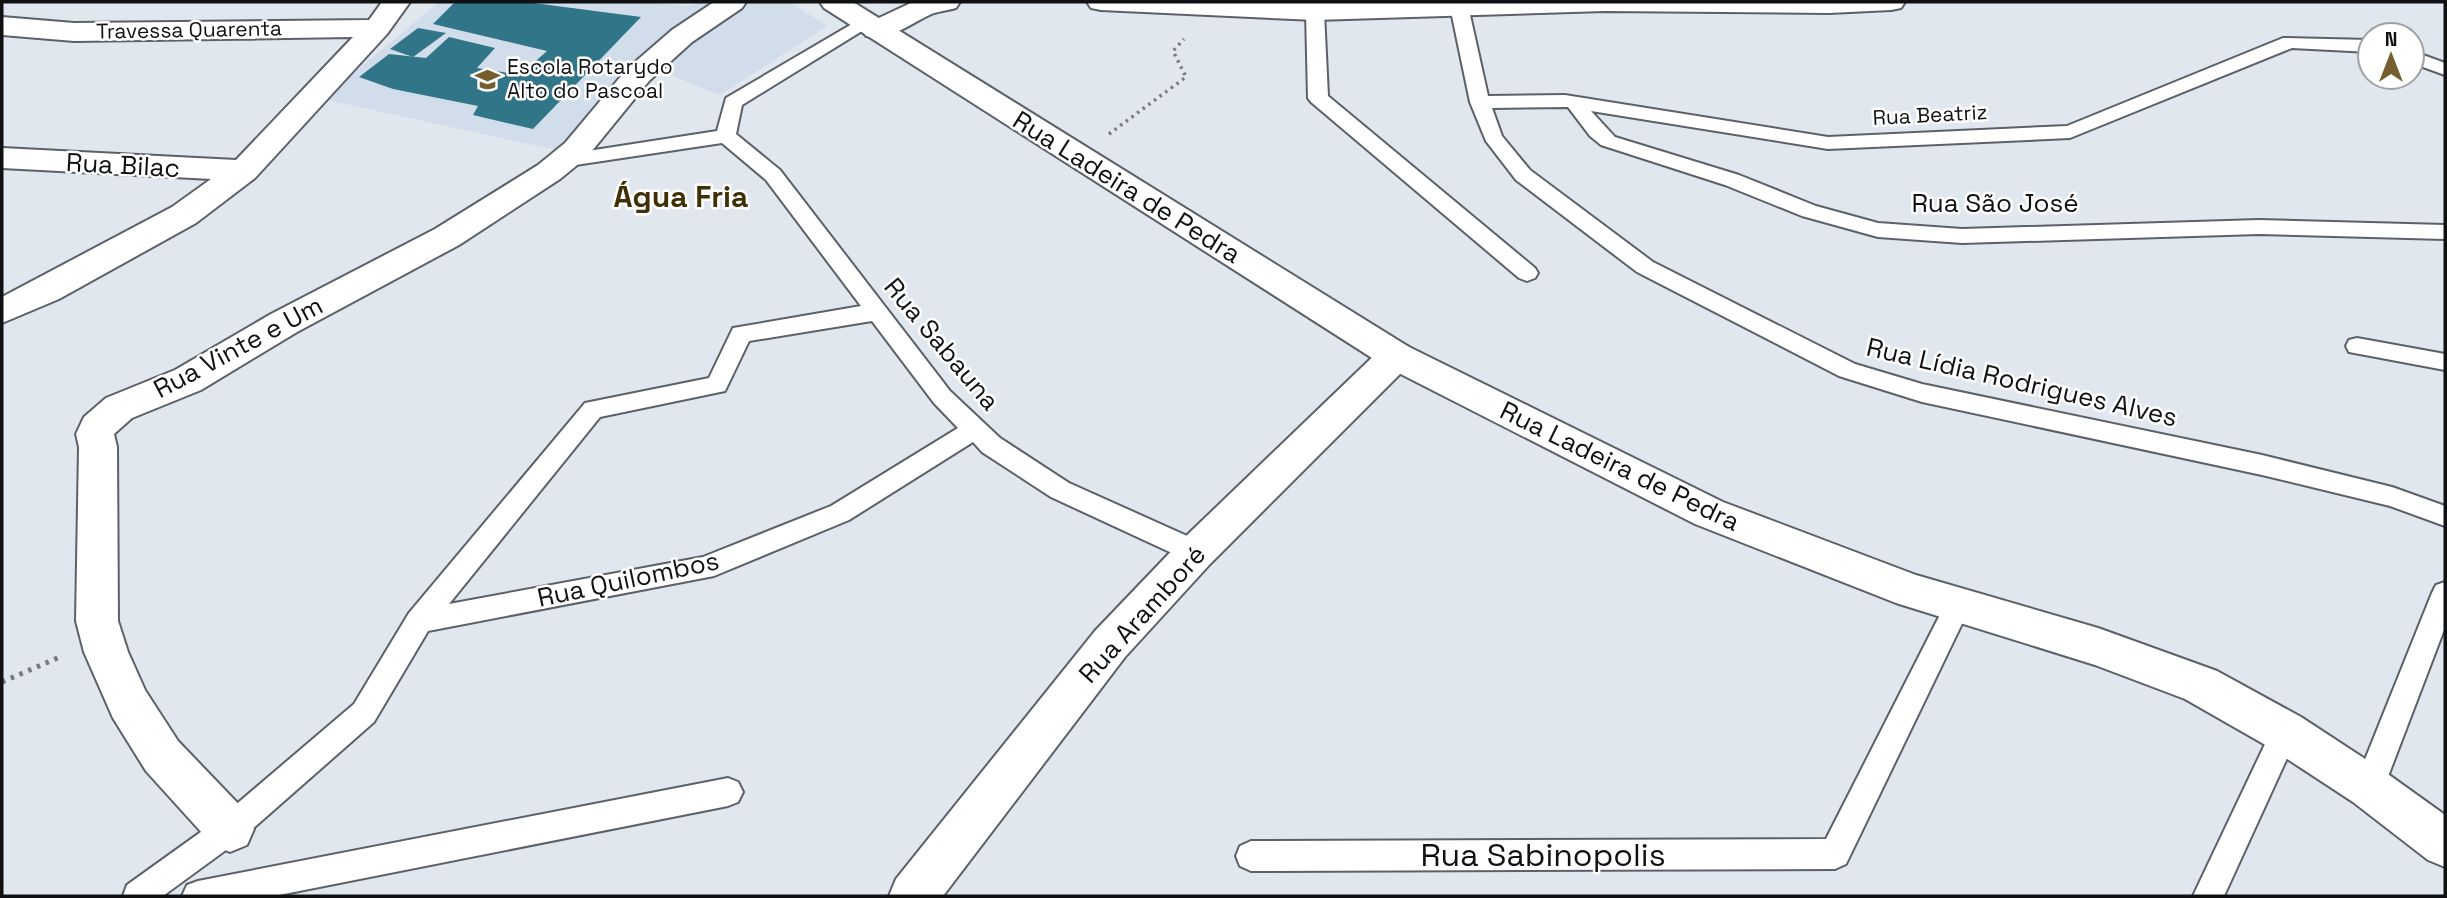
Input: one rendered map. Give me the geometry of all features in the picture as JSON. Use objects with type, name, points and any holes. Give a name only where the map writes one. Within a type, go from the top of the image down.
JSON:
[{"type":"street","points":[[2,310],[47,290],[184,215],[244,171],[377,28],[396,2]]},
{"type":"street","name":"Rua Vinte e Um","points":[[230,829],[162,756],[129,704],[102,637],[97,621],[95,434],[103,421],[133,402],[188,380],[284,323],[447,237],[562,161],[576,150],[638,75],[682,36],[732,2]]},
{"type":"street","points":[[858,18],[946,2]]},
{"type":"street","points":[[1101,2],[1315,12],[1459,6],[1659,3],[1829,5],[1891,2]]},
{"type":"street","name":"Rua Ladeira de Pedra","points":[[858,18],[1396,356],[1709,513],[1898,586],[2098,647],[2201,685],[2285,733],[2369,787],[2445,844]]},
{"type":"street","name":"Travessa Quarenta","points":[[2,26],[74,32],[377,28]]},
{"type":"street","name":"Rua Bilac","points":[[2,158],[244,171]]},
{"type":"street","name":"Rua Aramboré","points":[[913,896],[1110,644],[1196,552],[1396,356]]},
{"type":"lane","name":"Rua Lídia Rodrigues Alves","points":[[1459,6],[1480,102],[1493,137],[1523,175],[1645,267],[1847,370],[1922,393],[2262,465],[2392,497],[2445,516]]},
{"type":"lane","points":[[1315,12],[1318,98],[1527,273]]},
{"type":"lane","points":[[562,161],[726,136],[733,102],[858,18]]},
{"type":"lane","name":"Rua Beatriz","points":[[1480,102],[1545,99],[1828,142],[2070,132],[2290,42],[2356,45]]},
{"type":"lane","points":[[2426,62],[2443,67]]},
{"type":"lane","name":"Rua São José","points":[[1576,104],[1597,132],[1608,141],[1732,180],[1809,211],[1878,230],[1962,236],[2259,227],[2445,232]]},
{"type":"lane","name":"Rua Sabauna","points":[[726,136],[773,175],[942,397],[991,445],[1060,490],[1196,552]]},
{"type":"lane","points":[[138,896],[230,829],[364,713],[419,621],[593,409],[716,385],[741,334],[876,312]]},
{"type":"lane","points":[[2357,346],[2445,362]]},
{"type":"lane","name":"Rua Quilombos","points":[[419,621],[705,568],[840,513],[975,429]]},
{"type":"lane","points":[[2369,787],[2445,593]]},
{"type":"lane","name":"Rua Sabinopolis","points":[[1251,856],[1835,854],[1958,605]]},
{"type":"lane","points":[[2208,896],[2285,733]]},
{"type":"lane","points":[[198,896],[728,792]]},
{"type":"path","points":[[1078,157],[1186,78],[1173,51],[1213,7]]},
{"type":"path","points":[[2,682],[102,637]]},
{"type":"shaded area","name":"Escola Rotarydo Alto do Pascoal","points":[[439,2],[644,2],[688,6],[701,2],[790,2],[827,26],[720,95],[643,64],[561,151],[322,99]]},
{"type":"building","points":[[455,2],[526,2],[641,17],[533,129],[473,115],[478,106],[393,89],[359,77],[389,54],[426,58],[449,37],[495,48],[477,68],[520,75],[547,51],[433,24]]},
{"type":"building","points":[[418,28],[446,33],[413,57],[390,49]]},
{"type":"place","name":"Escola Rotarydo Alto do Pascoal","points":[[487,79]]},
{"type":"district","name":"Água Fria","points":[[681,197]]}]
